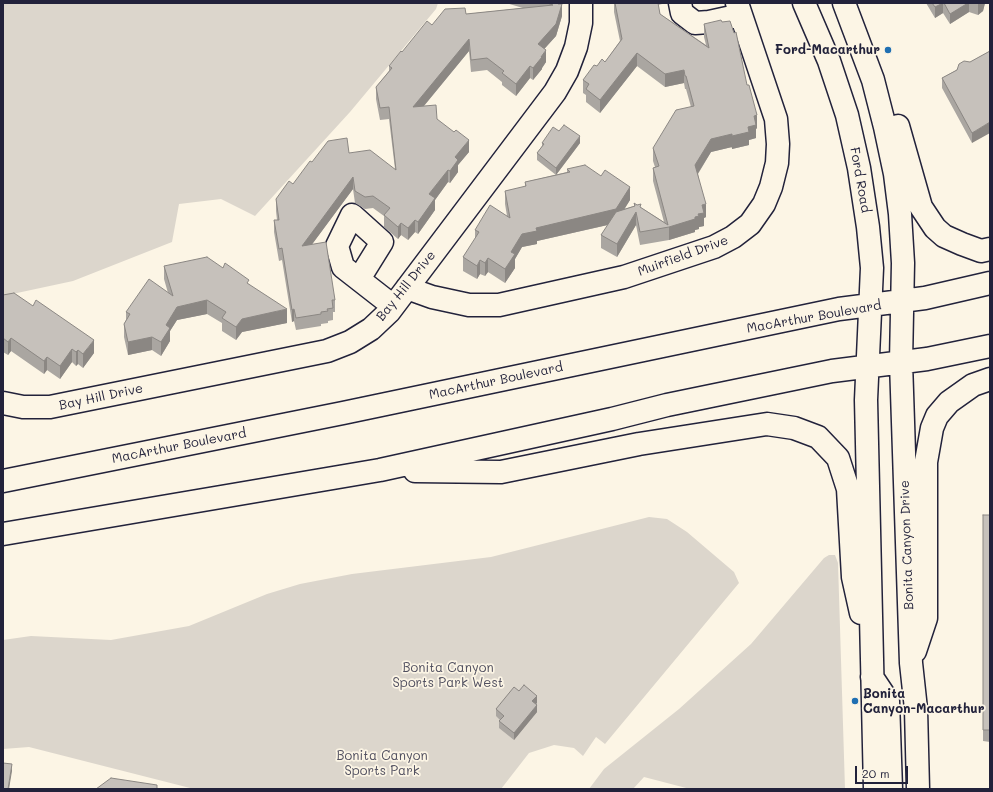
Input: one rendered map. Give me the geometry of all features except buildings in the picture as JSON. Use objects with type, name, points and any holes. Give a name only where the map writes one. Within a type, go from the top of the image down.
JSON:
[{"type":"main road","name":"Bay Hill Drive","points":[[3,403],[23,407],[50,408],[327,351],[350,342],[371,329],[393,306],[407,288],[555,92],[567,70],[576,47],[581,23],[581,3]]},
{"type":"main road","points":[[680,3],[682,13],[695,22],[709,22],[739,9]]},
{"type":"main road","name":"Ford Road","points":[[804,3],[829,61],[848,115],[859,168],[868,227],[872,268],[868,365]]},
{"type":"main road","points":[[844,3],[873,80],[895,174],[900,214],[903,263],[902,302]]},
{"type":"main road","name":"Muirfield Drive","points":[[407,288],[469,306],[499,305],[624,277],[714,247],[733,237],[750,224],[764,204],[771,187],[777,162],[778,144],[776,119],[739,9]]},
{"type":"main road","points":[[862,52],[891,100],[921,207],[935,228],[944,236],[981,251],[990,249]]},
{"type":"main road","points":[[359,279],[393,306]]},
{"type":"main road","name":"MacArthur Boulevard","points":[[3,481],[343,413],[839,310],[902,302],[990,283]]},
{"type":"main road","name":"Bonita Canyon Drive","points":[[902,302],[901,362],[911,663],[916,708],[918,789]]},
{"type":"main road","points":[[3,534],[380,470],[666,405],[832,371],[868,365],[927,359],[990,346]]},
{"type":"main road","points":[[868,365],[866,400],[875,789]]},
{"type":"main road","points":[[911,663],[926,618],[926,462],[932,428],[937,416],[949,402],[973,385],[990,379]]},
{"type":"main road","points":[[380,470],[502,472],[639,444],[767,424],[794,428],[818,437],[838,458],[848,489],[853,577],[872,669],[888,701],[891,789]]},
{"type":"green space","points":[[3,3],[438,3],[436,9],[350,112],[255,216],[221,199],[179,204],[172,242],[73,281],[3,296]]},
{"type":"green space","name":"Bonita Canyon Sports Park West","points":[[649,517],[667,519],[687,532],[734,572],[739,583],[605,744],[596,737],[583,756],[574,748],[554,745],[529,753],[501,789],[194,789],[29,747],[3,749],[3,640],[31,636],[111,640],[189,626],[267,594],[300,584],[352,574],[491,557]]},
{"type":"green space","points":[[829,555],[835,555],[838,563],[845,789],[690,789],[644,777],[633,789],[589,789],[604,769],[679,709],[751,644],[824,558]]},
{"type":"place","name":"Ford-Macarthur","points":[[888,50]]},
{"type":"place","name":"Bonita Canyon-Macarthur","points":[[855,701]]},
{"type":"park label","name":"Bonita Canyon Sports Park","points":[[382,764]]}]
